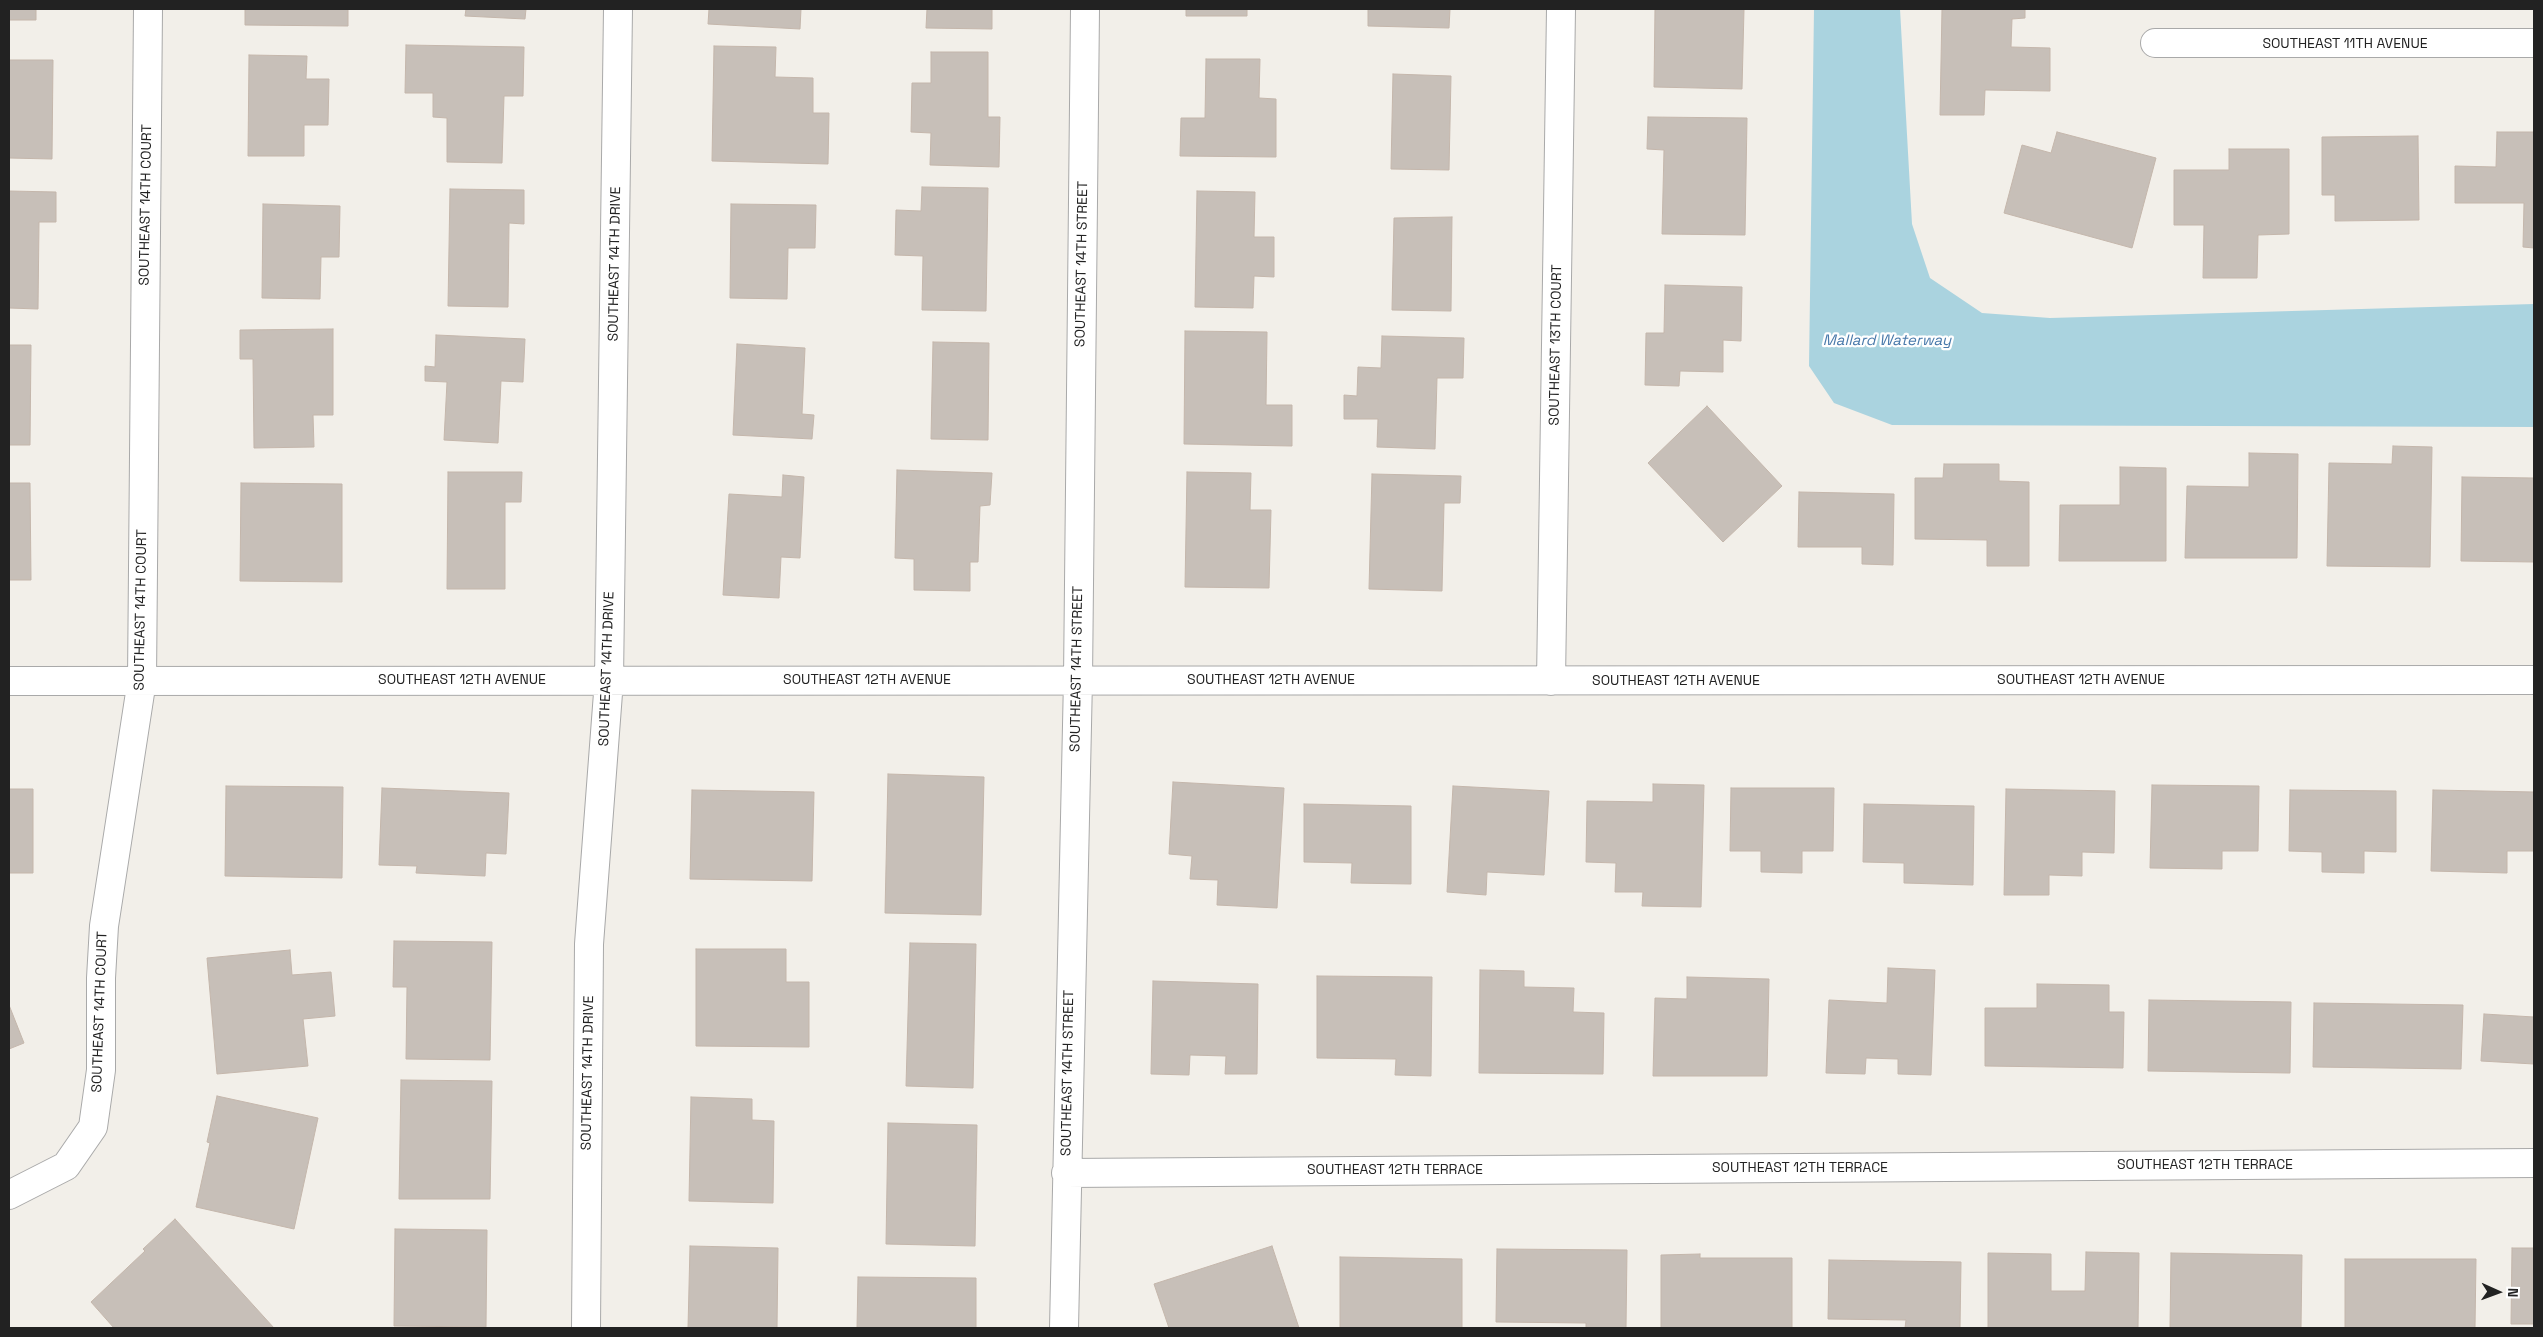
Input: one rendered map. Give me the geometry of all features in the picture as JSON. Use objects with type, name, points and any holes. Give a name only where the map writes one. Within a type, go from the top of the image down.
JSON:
[{"type":"street","name":"SOUTHEAST 14TH COURT","points":[[9,1195],[66,1166],[93,1127],[101,1070],[101,978],[104,926],[142,680],[148,9]]},
{"type":"street","name":"SOUTHEAST 14TH DRIVE","points":[[586,1328],[589,944],[609,680],[618,9]]},
{"type":"street","name":"SOUTHEAST 14TH STREET","points":[[1064,1328],[1078,680],[1085,9]]},
{"type":"street","name":"SOUTHEAST 13TH COURT","points":[[1551,681],[1561,9]]},
{"type":"street","name":"SOUTHEAST 11TH AVENUE","points":[[2155,43],[2534,43]]},
{"type":"street","name":"SOUTHEAST 12TH AVENUE","points":[[9,681],[2534,680]]},
{"type":"street","name":"SOUTHEAST 12TH TERRACE","points":[[1066,1173],[2534,1163]]},
{"type":"water","name":"Mallard Waterway","points":[[1814,9],[1900,9],[1912,224],[1930,278],[1982,313],[2050,318],[2534,304],[2534,427],[1892,425],[1834,403],[1809,366]]},
{"type":"building","points":[[9,9],[36,9],[36,20],[9,20]]},
{"type":"building","points":[[245,9],[348,9],[348,26],[245,25]]},
{"type":"building","points":[[466,9],[526,9],[525,19],[465,16]]},
{"type":"building","points":[[709,9],[801,9],[800,29],[708,24]]},
{"type":"building","points":[[927,9],[992,9],[992,29],[926,28]]},
{"type":"building","points":[[1186,9],[1247,9],[1247,16],[1186,16]]},
{"type":"building","points":[[1368,9],[1450,9],[1449,28],[1368,26]]},
{"type":"building","points":[[1655,9],[1744,9],[1742,89],[1654,87]]},
{"type":"building","points":[[1942,9],[2025,9],[2025,18],[2012,19],[2011,47],[2050,48],[2050,91],[1985,90],[1984,115],[1940,115]]},
{"type":"building","points":[[406,45],[524,47],[523,96],[504,96],[502,163],[447,162],[447,118],[433,117],[433,93],[405,93]]},
{"type":"building","points":[[714,46],[776,47],[775,77],[813,78],[813,113],[829,113],[828,164],[712,161]]},
{"type":"building","points":[[931,52],[988,52],[988,117],[1000,117],[999,167],[930,165],[931,133],[911,132],[912,83],[931,83]]},
{"type":"building","points":[[249,55],[307,56],[306,79],[329,79],[328,125],[304,125],[304,156],[248,156]]},
{"type":"building","points":[[1206,59],[1260,59],[1259,98],[1276,99],[1276,157],[1180,156],[1181,118],[1205,118]]},
{"type":"building","points":[[9,60],[53,60],[52,159],[9,158]]},
{"type":"building","points":[[1393,74],[1451,76],[1449,170],[1391,169]]},
{"type":"building","points":[[1648,117],[1747,118],[1745,235],[1662,234],[1664,150],[1647,149]]},
{"type":"building","points":[[2057,132],[2156,158],[2132,248],[2004,213],[2022,145],[2051,153]]},
{"type":"building","points":[[2497,132],[2534,132],[2534,248],[2523,247],[2524,203],[2455,203],[2455,166],[2496,167]]},
{"type":"building","points":[[2418,136],[2419,220],[2335,221],[2335,195],[2322,195],[2322,137]]},
{"type":"building","points":[[2229,149],[2289,149],[2289,234],[2258,235],[2257,278],[2203,278],[2204,225],[2174,225],[2174,170],[2229,170]]},
{"type":"building","points":[[922,187],[988,188],[986,311],[922,310],[923,256],[895,255],[896,210],[921,211]]},
{"type":"building","points":[[450,189],[524,190],[524,224],[509,223],[508,307],[448,306]]},
{"type":"building","points":[[9,191],[56,192],[56,222],[39,222],[38,309],[9,308]]},
{"type":"building","points":[[1197,191],[1255,192],[1254,237],[1274,237],[1274,277],[1254,276],[1253,308],[1195,307]]},
{"type":"building","points":[[263,204],[340,206],[339,257],[321,257],[320,299],[262,298]]},
{"type":"building","points":[[731,204],[816,205],[815,248],[788,248],[787,299],[730,298]]},
{"type":"building","points":[[1452,217],[1451,311],[1392,310],[1394,218]]},
{"type":"building","points":[[1665,285],[1742,287],[1741,341],[1723,340],[1723,372],[1680,371],[1679,386],[1645,385],[1646,333],[1664,333]]},
{"type":"building","points":[[333,329],[333,415],[313,415],[314,447],[254,448],[253,359],[240,359],[240,330]]},
{"type":"building","points":[[1185,331],[1267,332],[1266,405],[1292,405],[1292,446],[1184,444]]},
{"type":"building","points":[[436,335],[525,339],[523,382],[501,381],[498,443],[444,440],[447,382],[425,381],[425,366],[435,367]]},
{"type":"building","points":[[1382,336],[1464,338],[1463,378],[1437,378],[1435,449],[1377,447],[1378,419],[1344,419],[1344,395],[1357,396],[1358,367],[1381,368]]},
{"type":"building","points":[[933,342],[989,343],[988,440],[931,439]]},
{"type":"building","points":[[737,344],[805,348],[802,414],[814,415],[812,439],[733,435]]},
{"type":"building","points":[[9,345],[31,345],[30,445],[9,445]]},
{"type":"building","points":[[1707,406],[1782,486],[1723,542],[1648,463]]},
{"type":"building","points":[[2393,446],[2432,447],[2430,567],[2327,566],[2329,463],[2392,464]]},
{"type":"building","points":[[2249,453],[2298,454],[2297,558],[2185,558],[2187,486],[2249,487]]},
{"type":"building","points":[[1944,464],[1999,464],[1999,481],[2029,482],[2029,566],[1987,566],[1987,540],[1915,539],[1915,478],[1943,478]]},
{"type":"building","points":[[2120,467],[2166,468],[2166,561],[2059,561],[2060,505],[2120,505]]},
{"type":"building","points":[[897,470],[992,473],[990,505],[980,506],[978,562],[970,562],[970,591],[914,590],[914,559],[895,558]]},
{"type":"building","points":[[448,472],[522,472],[521,502],[505,502],[505,589],[447,589]]},
{"type":"building","points":[[1187,472],[1251,473],[1250,510],[1271,510],[1269,588],[1185,587]]},
{"type":"building","points":[[1372,474],[1461,476],[1460,503],[1444,503],[1442,591],[1369,589]]},
{"type":"building","points":[[783,475],[804,477],[800,558],[781,557],[779,598],[723,595],[729,494],[782,497]]},
{"type":"building","points":[[2462,477],[2534,478],[2534,562],[2461,561]]},
{"type":"building","points":[[9,483],[30,483],[31,580],[9,580]]},
{"type":"building","points":[[241,483],[342,484],[342,582],[240,581]]},
{"type":"building","points":[[1799,492],[1894,494],[1893,565],[1862,564],[1862,547],[1798,547]]},
{"type":"building","points":[[888,774],[984,777],[981,915],[885,913]]},
{"type":"building","points":[[1173,782],[1284,788],[1277,908],[1217,905],[1218,880],[1190,879],[1192,856],[1169,854]]},
{"type":"building","points":[[1653,784],[1704,785],[1701,907],[1642,906],[1643,892],[1615,892],[1616,863],[1586,862],[1587,801],[1653,802]]},
{"type":"building","points":[[2152,785],[2259,786],[2258,851],[2222,851],[2222,869],[2150,868]]},
{"type":"building","points":[[226,786],[343,787],[342,878],[225,876]]},
{"type":"building","points":[[1453,786],[1549,791],[1544,875],[1487,872],[1486,895],[1447,892]]},
{"type":"building","points":[[382,788],[509,793],[506,854],[486,853],[485,876],[416,873],[417,866],[379,865]]},
{"type":"building","points":[[1731,788],[1834,788],[1833,851],[1802,851],[1802,873],[1761,872],[1761,851],[1730,851]]},
{"type":"building","points":[[9,789],[33,789],[33,873],[9,873]]},
{"type":"building","points":[[2006,789],[2115,791],[2114,853],[2082,852],[2082,876],[2049,875],[2049,895],[2004,895]]},
{"type":"building","points":[[692,790],[814,792],[812,881],[690,879]]},
{"type":"building","points":[[2290,790],[2396,791],[2396,852],[2364,851],[2364,873],[2322,872],[2322,852],[2289,851]]},
{"type":"building","points":[[2433,790],[2534,792],[2534,851],[2507,851],[2507,873],[2431,871]]},
{"type":"building","points":[[1304,804],[1411,806],[1411,884],[1351,883],[1352,863],[1304,862]]},
{"type":"building","points":[[1864,804],[1974,806],[1973,885],[1904,883],[1904,863],[1863,862]]},
{"type":"building","points":[[394,941],[492,942],[490,1060],[406,1059],[407,987],[393,987]]},
{"type":"building","points":[[910,943],[976,944],[973,1088],[906,1086]]},
{"type":"building","points":[[696,949],[786,949],[786,982],[809,982],[809,1047],[696,1046]]},
{"type":"building","points":[[290,950],[292,975],[331,972],[335,1016],[303,1019],[308,1066],[217,1074],[207,958]]},
{"type":"building","points":[[1888,968],[1935,970],[1931,1075],[1898,1074],[1898,1059],[1866,1058],[1865,1074],[1826,1073],[1829,1000],[1887,1003]]},
{"type":"building","points":[[1480,970],[1524,971],[1524,987],[1574,988],[1573,1012],[1604,1013],[1603,1074],[1479,1073]]},
{"type":"building","points":[[1317,976],[1432,977],[1431,1076],[1395,1075],[1396,1059],[1317,1058]]},
{"type":"building","points":[[1687,977],[1769,979],[1767,1076],[1653,1076],[1655,998],[1687,999]]},
{"type":"building","points":[[1153,981],[1258,984],[1257,1074],[1225,1074],[1226,1056],[1190,1055],[1189,1075],[1151,1074]]},
{"type":"building","points":[[2037,984],[2109,985],[2109,1012],[2124,1012],[2123,1068],[1985,1066],[1985,1008],[2037,1008]]},
{"type":"building","points":[[2149,1000],[2291,1002],[2290,1073],[2148,1071]]},
{"type":"building","points":[[2314,1003],[2463,1005],[2461,1069],[2313,1067]]},
{"type":"building","points":[[9,1005],[24,1043],[9,1049]]},
{"type":"building","points":[[2484,1014],[2534,1017],[2534,1064],[2481,1061]]},
{"type":"building","points":[[401,1080],[492,1081],[490,1199],[399,1199]]},
{"type":"building","points":[[217,1096],[318,1118],[294,1229],[196,1207],[210,1143],[207,1142]]},
{"type":"building","points":[[691,1097],[752,1099],[752,1120],[774,1121],[773,1203],[689,1201]]},
{"type":"building","points":[[888,1123],[977,1125],[975,1246],[886,1244]]},
{"type":"building","points":[[175,1219],[274,1328],[114,1328],[91,1302],[145,1251],[143,1249]]},
{"type":"building","points":[[395,1229],[487,1230],[486,1327],[394,1326]]},
{"type":"building","points":[[690,1246],[778,1248],[777,1328],[688,1328]]},
{"type":"building","points":[[1272,1246],[1299,1328],[1169,1328],[1154,1284]]},
{"type":"building","points":[[2512,1248],[2534,1248],[2534,1324],[2511,1324]]},
{"type":"building","points":[[1497,1249],[1627,1250],[1626,1328],[1586,1328],[1586,1323],[1496,1322]]},
{"type":"building","points":[[2086,1252],[2139,1253],[2138,1328],[1988,1328],[1988,1253],[2051,1254],[2051,1291],[2085,1291]]},
{"type":"building","points":[[2171,1253],[2302,1255],[2301,1328],[2170,1328]]},
{"type":"building","points":[[1700,1254],[1700,1258],[1792,1258],[1792,1328],[1661,1328],[1661,1255]]},
{"type":"building","points":[[1340,1257],[1462,1259],[1462,1328],[1340,1328]]},
{"type":"building","points":[[2345,1259],[2476,1259],[2475,1328],[2345,1328]]},
{"type":"building","points":[[1829,1260],[1961,1262],[1960,1328],[1905,1328],[1906,1320],[1828,1319]]},
{"type":"building","points":[[858,1277],[976,1278],[976,1328],[857,1328]]}]
